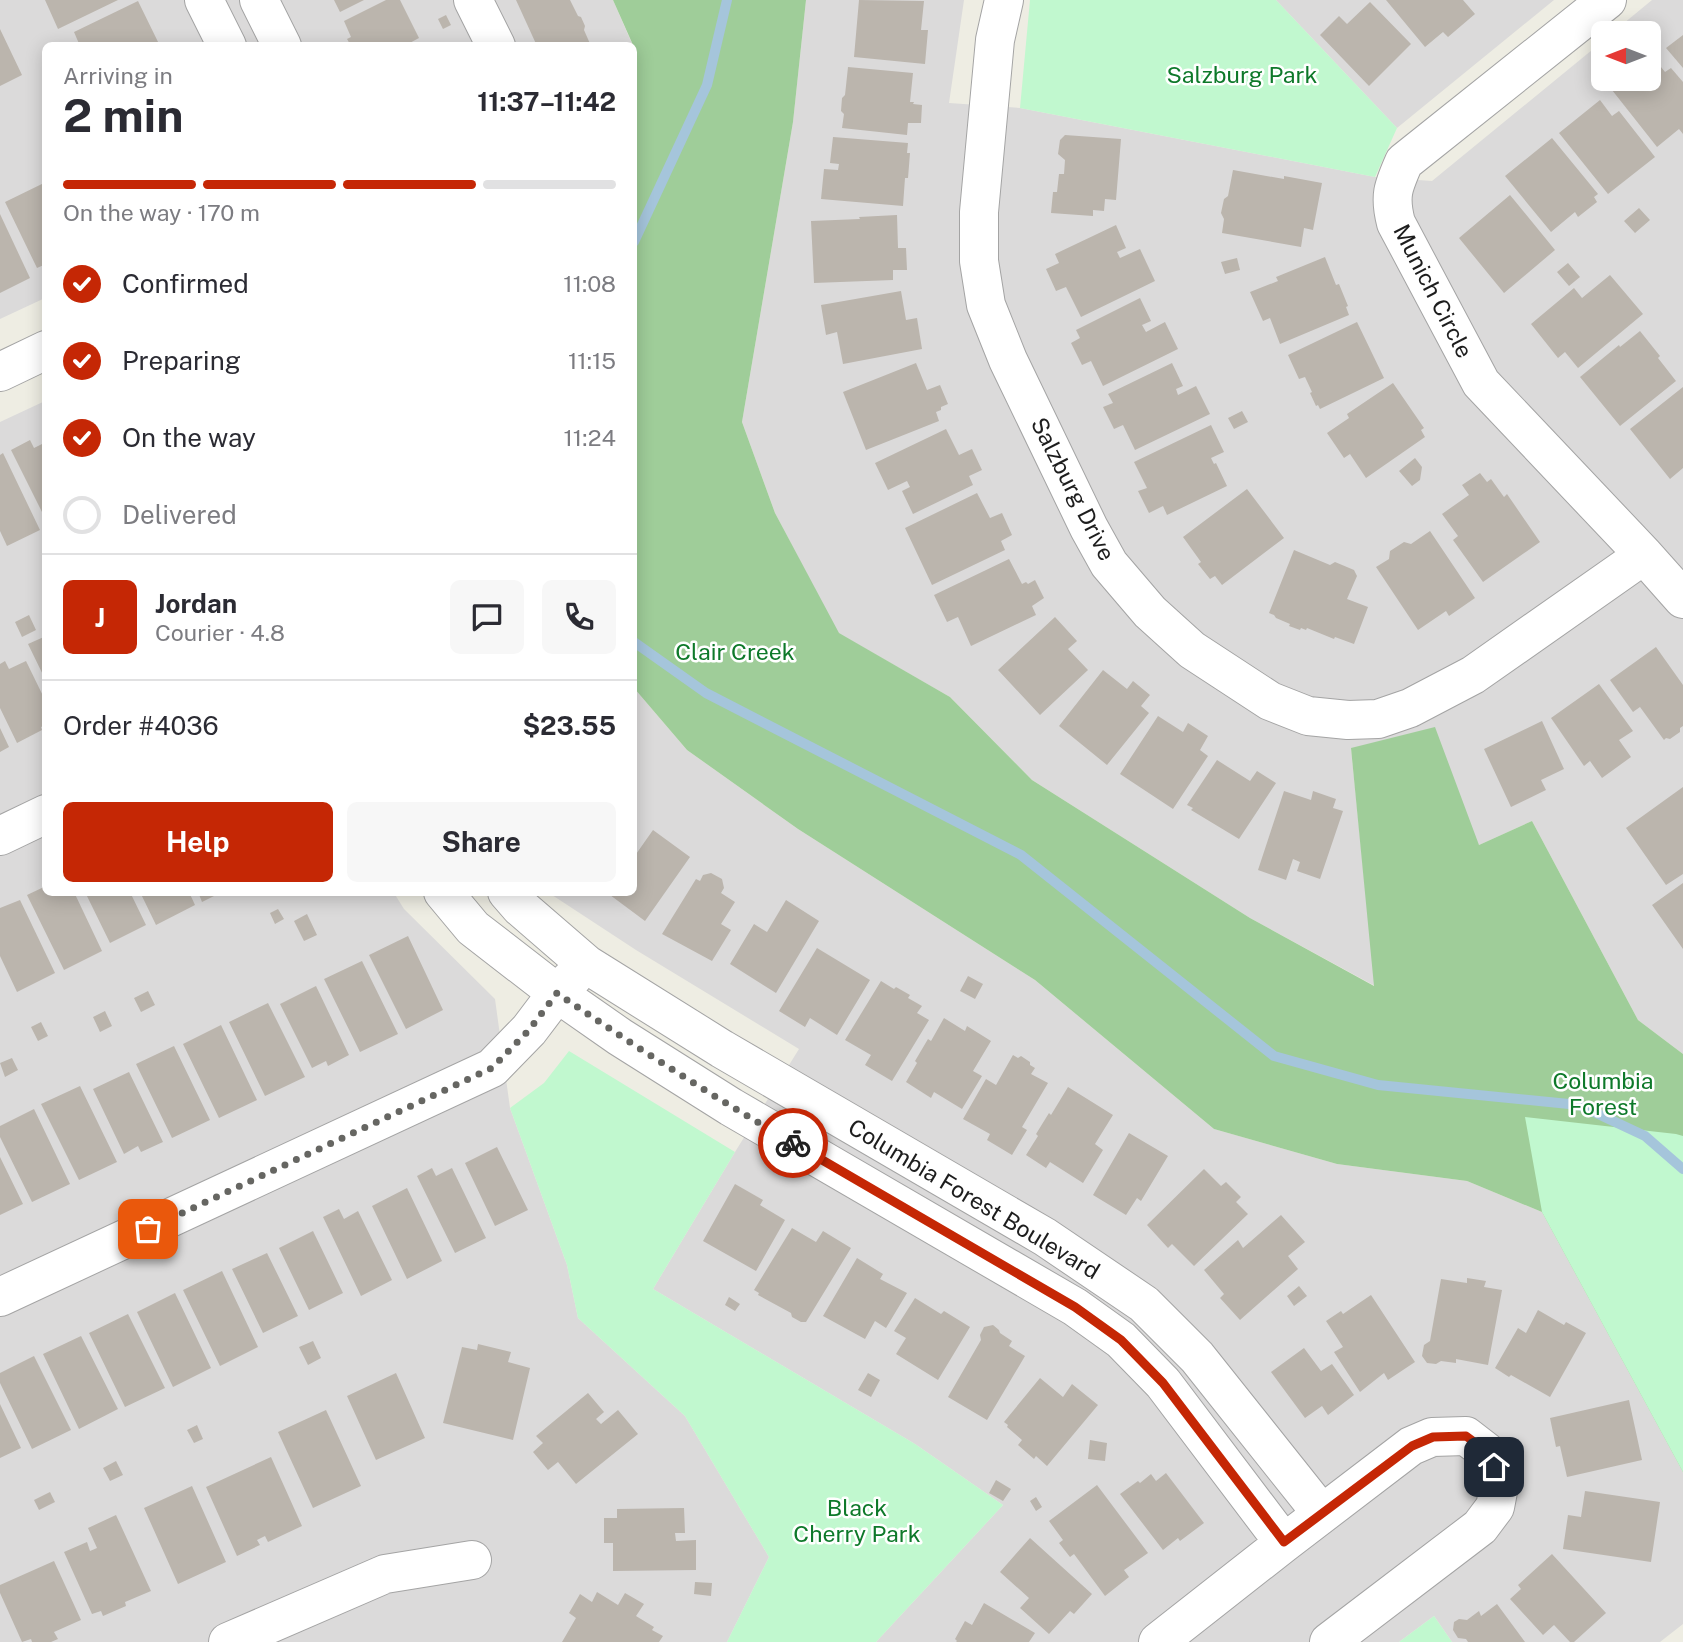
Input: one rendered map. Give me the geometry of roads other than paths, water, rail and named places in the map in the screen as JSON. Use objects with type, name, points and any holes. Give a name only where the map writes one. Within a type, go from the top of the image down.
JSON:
[{"type":"street","points":[[204,0],[225,42]]},
{"type":"street","points":[[260,0],[280,42]]},
{"type":"street","points":[[474,0],[494,42]]},
{"type":"street","name":"Salzburg Drive","points":[[1004,0],[995,40],[979,212],[979,261],[986,305],[1008,360],[1109,564],[1150,612],[1192,650],[1270,701],[1308,716],[1348,720],[1378,719],[1410,708],[1473,676],[1644,555]]},
{"type":"street","name":"Munich Circle","points":[[1607,0],[1405,162],[1394,186],[1392,205],[1396,223],[1481,383],[1683,599]]},
{"type":"street","points":[[0,372],[42,352]]},
{"type":"street","points":[[0,836],[42,816]]},
{"type":"street","name":"Columbia Forest Boulevard","points":[[446,896],[473,928],[557,993],[620,1037],[731,1107],[1075,1307],[1121,1340],[1163,1383],[1284,1542]]},
{"type":"street","name":"Columbia Forest Boulevard","points":[[510,896],[586,964],[722,1049],[1045,1237],[1144,1304],[1197,1357],[1322,1514]]},
{"type":"street","points":[[0,1297],[492,1068],[586,964]]},
{"type":"street","points":[[1158,1642],[1284,1542],[1412,1446],[1433,1437],[1466,1436],[1489,1453],[1500,1481],[1496,1507],[1480,1527],[1329,1642]]},
{"type":"street","points":[[228,1642],[384,1574],[472,1560]]},
{"type":"waterway","points":[[637,236],[707,85],[727,0]]},
{"type":"waterway","points":[[637,644],[706,693],[1021,855],[1274,1056],[1378,1085],[1579,1105],[1645,1136],[1683,1169]]},
{"type":"park label","name":"Salzburg Park","points":[[1242,75]]},
{"type":"park label","name":"Clair Creek","points":[[735,652]]},
{"type":"park label","name":"Columbia Forest","points":[[1603,1094]]},
{"type":"park label","name":"Black Cherry Park","points":[[857,1521]]}]
